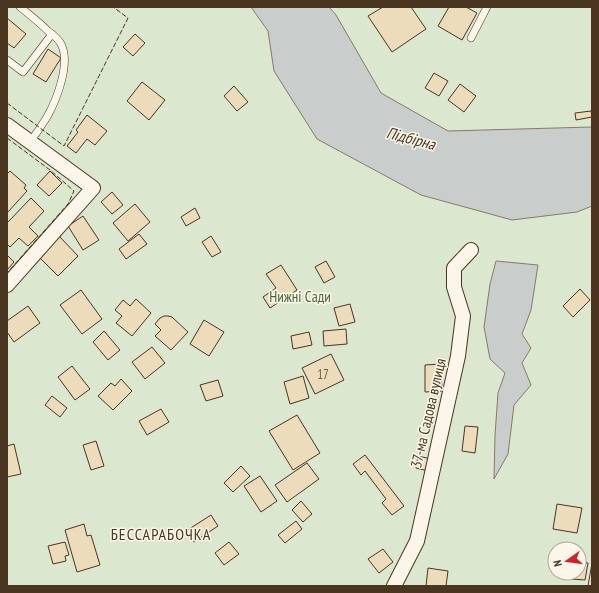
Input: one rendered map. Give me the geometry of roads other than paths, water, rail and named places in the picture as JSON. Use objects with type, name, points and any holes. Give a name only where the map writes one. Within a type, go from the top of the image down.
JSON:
[{"type":"street","points":[[7,125],[93,188],[7,285]]},
{"type":"street","name":"37-ма Садова вулиця","points":[[394,586],[417,541],[458,356],[463,316],[454,287],[454,268],[471,250]]},
{"type":"lane","points":[[20,7],[52,34],[64,50],[65,65],[55,99],[48,115],[30,142]]},
{"type":"lane","points":[[471,38],[487,7]]},
{"type":"lane","points":[[7,60],[23,72],[52,34]]},
{"type":"water","name":"Підбірна","points":[[251,7],[329,7],[336,15],[381,93],[448,131],[592,127],[592,206],[577,212],[512,220],[421,195],[317,139],[274,71],[268,31]]},
{"type":"water","points":[[496,261],[538,265],[531,310],[522,334],[531,348],[522,363],[531,385],[514,405],[508,454],[494,479],[498,393],[505,373],[490,359],[484,327],[490,284]]},
{"type":"district","name":"БЕССАРАБОЧКА","points":[[161,534]]},
{"type":"park label","name":"Нижні Сади","points":[[300,296]]}]
